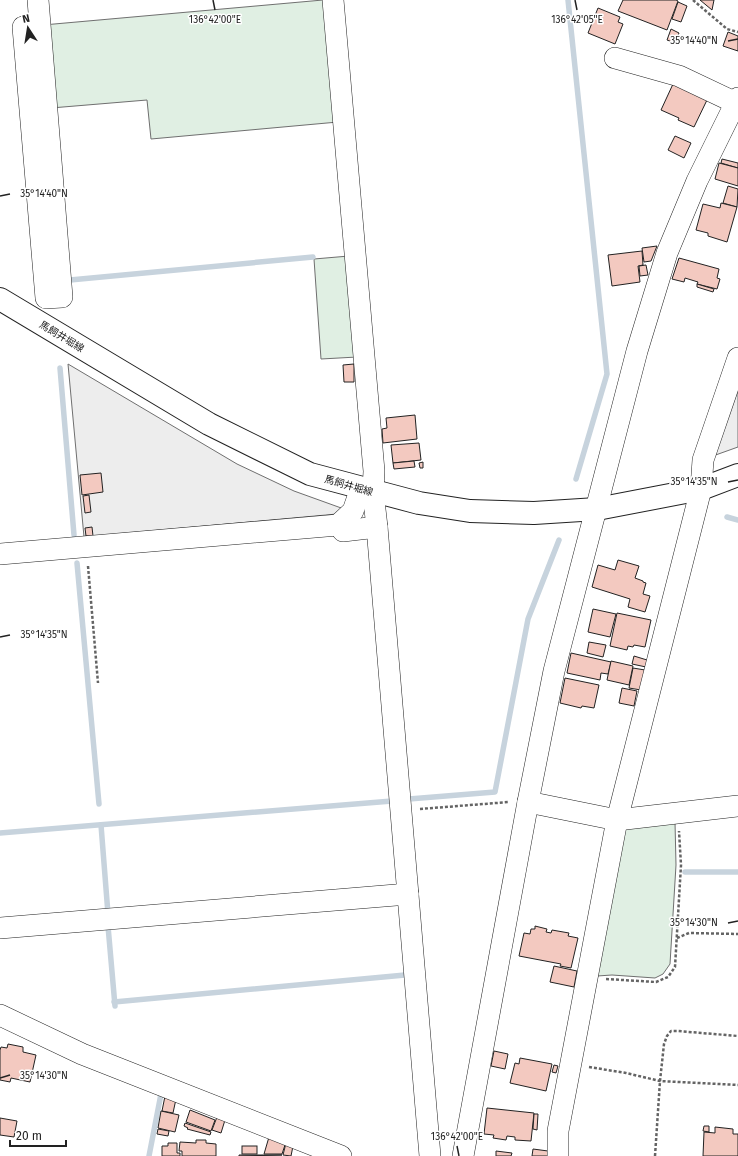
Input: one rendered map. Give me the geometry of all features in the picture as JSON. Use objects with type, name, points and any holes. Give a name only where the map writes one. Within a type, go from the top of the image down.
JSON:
[{"type":"main road","name":"馬飼井堀線","points":[[0,299],[208,424],[310,474],[419,503],[470,511],[534,513],[596,509],[701,489],[738,475]]},
{"type":"street","points":[[23,28],[46,298],[62,297],[38,0]]},
{"type":"street","points":[[0,554],[338,525],[353,511],[367,490],[374,471],[333,0]]},
{"type":"street","points":[[463,1156],[528,801],[554,671],[596,509],[637,351],[667,253],[697,181],[737,100],[679,76],[615,58]]},
{"type":"street","points":[[45,326],[55,309],[54,298]]},
{"type":"street","points":[[558,1156],[558,1131],[617,820],[701,489],[703,460],[738,358]]},
{"type":"street","points":[[367,490],[377,527],[430,1156]]},
{"type":"street","points":[[338,525],[343,530],[377,527]]},
{"type":"street","points":[[528,801],[617,820],[738,806]]},
{"type":"street","points":[[0,928],[408,894]]},
{"type":"street","points":[[0,1015],[82,1054],[341,1156]]},
{"type":"path","points":[[693,0],[727,29],[738,32]]},
{"type":"path","points":[[86,547],[98,683]]},
{"type":"path","points":[[401,810],[528,801]]},
{"type":"path","points":[[587,980],[614,979],[656,982],[668,977],[675,967],[681,865],[679,813]]},
{"type":"path","points":[[677,938],[689,933],[738,934]]},
{"type":"path","points":[[656,1156],[660,1081],[664,1044],[667,1036],[671,1031],[678,1031],[738,1036]]},
{"type":"path","points":[[571,1065],[626,1073],[660,1081],[738,1085]]},
{"type":"green space","points":[[323,0],[338,122],[151,139],[147,100],[51,108],[43,25]]},
{"type":"green space","points":[[349,256],[357,357],[321,359],[314,259]]},
{"type":"green space","points":[[675,822],[676,865],[670,964],[663,974],[655,978],[612,975],[597,976],[623,830],[628,826]]},
{"type":"shaded area","points":[[68,364],[237,464],[294,491],[344,509],[337,514],[84,537]]},
{"type":"shaded area","points":[[738,378],[738,447],[710,457]]},
{"type":"building","points":[[623,0],[678,1],[667,30],[618,11]]},
{"type":"building","points":[[700,0],[714,0],[712,10]]},
{"type":"building","points":[[678,2],[687,6],[681,22],[672,19]]},
{"type":"building","points":[[598,8],[620,17],[618,22],[623,24],[615,44],[588,33]]},
{"type":"building","points":[[671,29],[679,33],[675,43],[667,40]]},
{"type":"building","points":[[728,32],[738,36],[738,51],[723,46]]},
{"type":"building","points":[[673,84],[707,100],[694,127],[661,110]]},
{"type":"building","points":[[675,136],[691,143],[684,158],[668,150]]},
{"type":"building","points":[[722,159],[738,163],[738,168],[721,163]]},
{"type":"building","points":[[719,163],[738,168],[738,186],[715,179]]},
{"type":"building","points":[[728,186],[738,189],[737,207],[723,203]]},
{"type":"building","points":[[721,203],[737,207],[727,242],[708,236],[708,233],[696,230],[703,204],[720,208]]},
{"type":"building","points":[[657,246],[651,261],[644,262],[642,248]]},
{"type":"building","points":[[642,251],[643,265],[638,266],[640,282],[612,286],[608,255]]},
{"type":"building","points":[[679,258],[719,269],[717,278],[720,279],[717,289],[697,284],[698,282],[685,278],[684,282],[672,279]]},
{"type":"building","points":[[646,265],[648,275],[640,276],[639,266]]},
{"type":"building","points":[[697,284],[714,289],[713,292],[697,287]]},
{"type":"building","points":[[354,364],[354,382],[344,382],[343,365]]},
{"type":"building","points":[[415,415],[417,439],[383,443],[382,429],[387,428],[386,418]]},
{"type":"building","points":[[419,443],[421,460],[393,463],[391,445]]},
{"type":"building","points":[[414,461],[415,467],[394,469],[393,463]]},
{"type":"building","points":[[423,462],[423,468],[420,468],[419,463]]},
{"type":"building","points":[[101,473],[103,492],[82,495],[80,475]]},
{"type":"building","points":[[89,495],[91,512],[85,513],[83,496]]},
{"type":"building","points":[[92,527],[93,536],[86,536],[85,528]]},
{"type":"building","points":[[618,560],[639,566],[635,578],[646,583],[643,594],[650,596],[645,612],[628,607],[630,599],[592,587],[598,565],[615,570]]},
{"type":"building","points":[[593,609],[616,614],[610,637],[588,632]]},
{"type":"building","points":[[617,613],[651,620],[645,647],[634,645],[633,647],[628,646],[627,650],[610,646]]},
{"type":"building","points":[[589,642],[606,645],[603,657],[587,653]]},
{"type":"building","points":[[571,653],[611,662],[608,674],[601,673],[600,680],[567,673]]},
{"type":"building","points":[[634,656],[647,660],[646,667],[632,664]]},
{"type":"building","points":[[611,661],[633,666],[629,685],[607,680]]},
{"type":"building","points":[[633,668],[645,670],[641,690],[629,688]]},
{"type":"building","points":[[565,678],[599,685],[594,708],[582,706],[581,708],[560,703]]},
{"type":"building","points":[[622,688],[637,691],[634,706],[619,703]]},
{"type":"building","points":[[535,926],[547,929],[546,932],[551,933],[552,930],[569,933],[568,936],[578,938],[571,968],[560,966],[561,964],[519,956],[524,933],[530,934],[531,929],[535,929]]},
{"type":"building","points":[[554,966],[577,971],[574,987],[550,982]]},
{"type":"building","points":[[8,1044],[23,1047],[23,1052],[36,1055],[30,1082],[11,1078],[10,1082],[0,1080],[0,1050],[1,1047],[7,1048]]},
{"type":"building","points":[[494,1051],[508,1054],[505,1069],[491,1066]]},
{"type":"building","points":[[520,1058],[552,1064],[546,1091],[510,1083],[515,1063],[519,1064]]},
{"type":"building","points":[[554,1065],[558,1066],[556,1073],[552,1072]]},
{"type":"building","points":[[165,1096],[176,1099],[173,1113],[162,1111]]},
{"type":"building","points":[[487,1108],[534,1113],[531,1141],[515,1140],[515,1137],[507,1136],[506,1140],[493,1138],[494,1135],[484,1134]]},
{"type":"building","points":[[190,1110],[215,1120],[211,1131],[186,1122]]},
{"type":"building","points":[[161,1111],[179,1115],[175,1132],[158,1128]]},
{"type":"building","points":[[534,1114],[538,1114],[537,1130],[533,1129]]},
{"type":"building","points":[[217,1117],[225,1120],[221,1133],[212,1130]]},
{"type":"building","points":[[0,1118],[17,1121],[14,1137],[0,1135]]},
{"type":"building","points":[[185,1123],[211,1132],[210,1135],[187,1129],[188,1128],[184,1126]]},
{"type":"building","points":[[704,1126],[709,1126],[709,1132],[703,1131]]},
{"type":"building","points":[[715,1127],[733,1129],[733,1134],[738,1134],[738,1156],[703,1156],[704,1132],[715,1133]]},
{"type":"building","points":[[158,1129],[169,1131],[168,1136],[157,1134]]},
{"type":"building","points":[[269,1137],[286,1142],[282,1154],[264,1154]]},
{"type":"building","points":[[196,1140],[206,1140],[206,1143],[216,1144],[216,1156],[182,1156],[182,1151],[179,1151],[180,1142],[196,1143]]},
{"type":"building","points":[[168,1143],[177,1143],[177,1153],[180,1153],[180,1156],[162,1156],[162,1146],[168,1146]]},
{"type":"building","points":[[286,1143],[293,1146],[291,1156],[283,1155]]},
{"type":"building","points":[[242,1146],[257,1146],[257,1154],[242,1154]]},
{"type":"building","points":[[533,1149],[548,1151],[548,1156],[532,1156]]},
{"type":"building","points":[[496,1151],[512,1153],[511,1156],[496,1156]]},
{"type":"building","points":[[239,1155],[282,1155],[239,1156]]},
{"type":"waterway","points":[[568,0],[607,374],[576,479]]},
{"type":"waterway","points":[[70,280],[313,257]]},
{"type":"waterway","points":[[60,368],[74,535]]},
{"type":"waterway","points":[[727,517],[738,520]]},
{"type":"waterway","points":[[409,799],[495,792],[528,619],[559,540]]},
{"type":"waterway","points":[[77,563],[99,804]]},
{"type":"waterway","points":[[0,833],[392,801]]},
{"type":"waterway","points":[[101,825],[108,914]]},
{"type":"waterway","points":[[685,872],[738,872]]},
{"type":"waterway","points":[[108,926],[115,1006]]},
{"type":"waterway","points":[[114,1002],[405,975]]},
{"type":"waterway","points":[[149,1156],[161,1094]]}]
